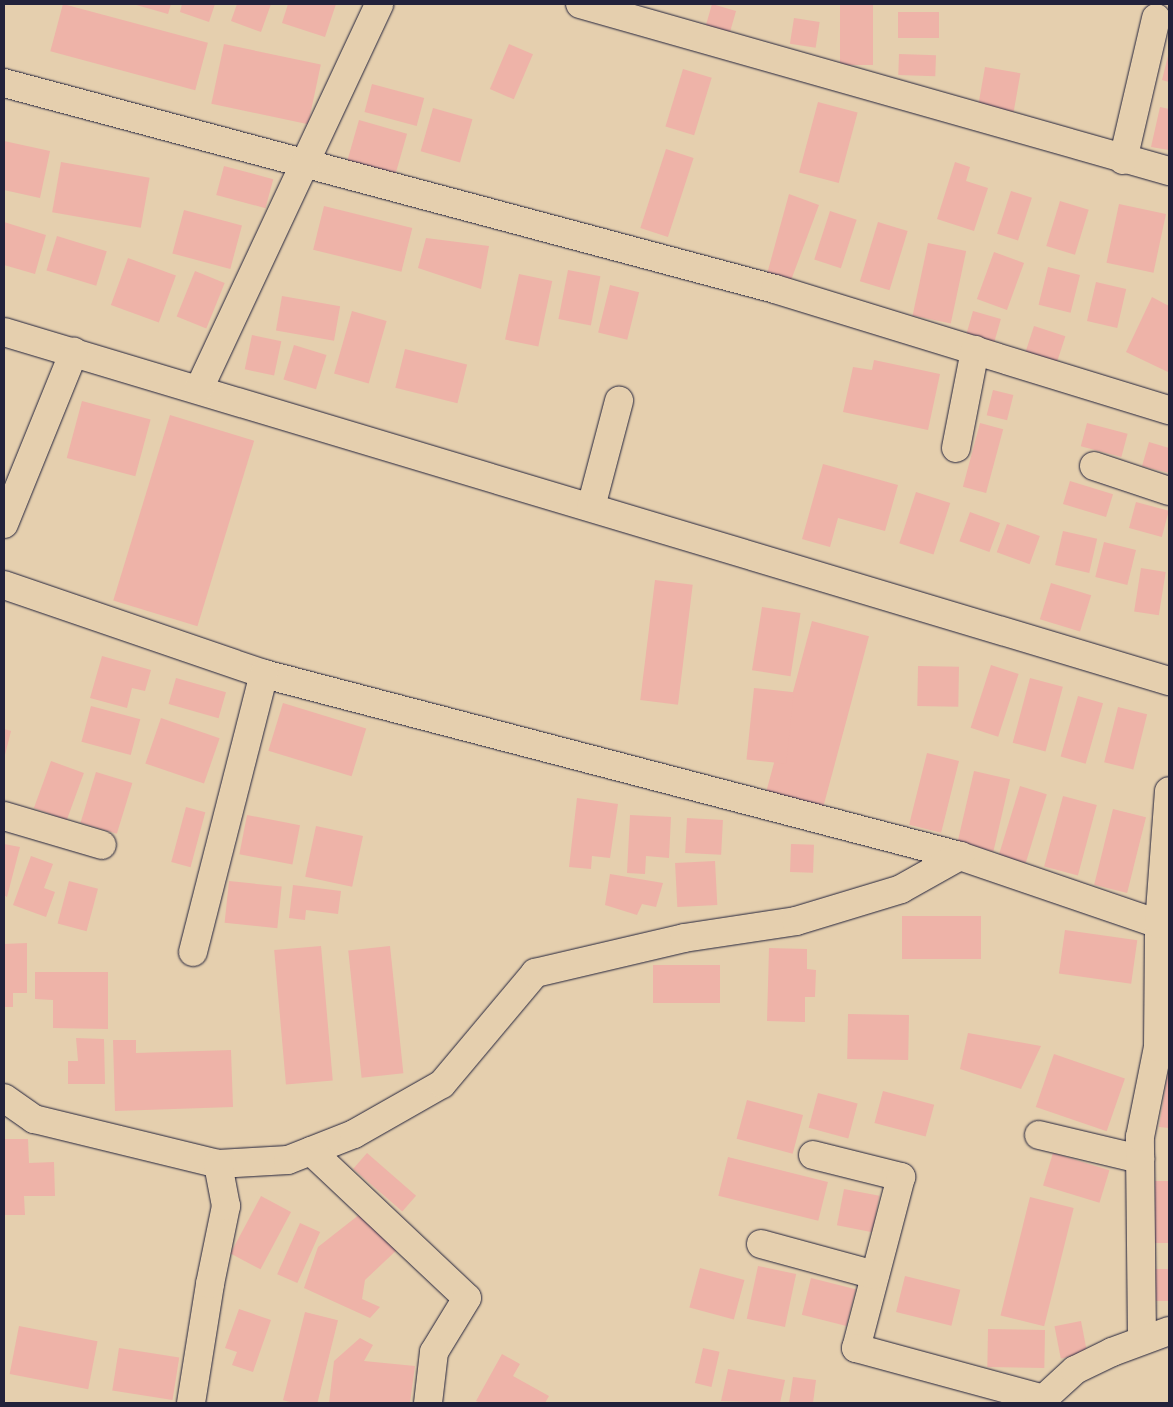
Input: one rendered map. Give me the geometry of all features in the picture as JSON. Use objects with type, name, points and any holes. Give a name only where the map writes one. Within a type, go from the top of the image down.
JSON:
[{"type":"street","points":[[200,389],[380,4]]},
{"type":"street","points":[[580,4],[1123,160],[1169,170]]},
{"type":"street","points":[[1123,160],[1156,18]]},
{"type":"street","points":[[4,83],[775,289],[1169,410]]},
{"type":"street","points":[[4,332],[200,389],[1169,681]]},
{"type":"street","points":[[956,448],[975,350]]},
{"type":"street","points":[[4,524],[74,352]]},
{"type":"street","points":[[592,507],[619,401]]},
{"type":"street","points":[[1094,466],[1169,491]]},
{"type":"street","points":[[4,585],[264,674],[960,856],[1159,924]]},
{"type":"street","points":[[193,952],[264,674]]},
{"type":"street","points":[[1142,1340],[1140,1137],[1158,1047],[1159,924],[1165,896],[1169,791]]},
{"type":"street","points":[[4,816],[102,846]]},
{"type":"street","points":[[4,1098],[34,1119],[218,1164],[288,1160],[354,1134],[442,1084],[535,973],[684,938],[796,922],[901,889],[960,856]]},
{"type":"street","points":[[1039,1135],[1140,1159]]},
{"type":"street","points":[[312,1151],[467,1298],[434,1352],[428,1403]]},
{"type":"street","points":[[813,1155],[901,1177],[856,1348],[1040,1401],[1075,1370],[1142,1340],[1169,1331]]},
{"type":"street","points":[[191,1403],[210,1284],[226,1206],[218,1164]]},
{"type":"street","points":[[761,1244],[875,1275]]},
{"type":"building","points":[[63,4],[208,43],[195,90],[50,51]]},
{"type":"building","points":[[133,4],[171,4],[168,14]]},
{"type":"building","points":[[182,4],[215,4],[209,22],[180,12]]},
{"type":"building","points":[[237,4],[271,4],[261,32],[231,21]]},
{"type":"building","points":[[288,4],[336,4],[325,37],[282,23]]},
{"type":"building","points":[[712,4],[736,11],[729,36],[705,29]]},
{"type":"building","points":[[840,4],[873,4],[873,65],[840,65]]},
{"type":"building","points":[[898,12],[939,12],[939,38],[898,38]]},
{"type":"building","points":[[794,18],[820,22],[816,48],[790,44]]},
{"type":"building","points":[[224,44],[321,65],[308,124],[211,104]]},
{"type":"building","points":[[509,44],[533,54],[514,99],[490,89]]},
{"type":"building","points":[[1169,52],[1169,82],[1162,80]]},
{"type":"building","points":[[899,54],[936,55],[935,76],[898,75]]},
{"type":"building","points":[[985,67],[1020,73],[1014,112],[978,105]]},
{"type":"building","points":[[683,69],[712,78],[694,135],[665,126]]},
{"type":"building","points":[[372,84],[424,98],[417,126],[364,112]]},
{"type":"building","points":[[818,102],[858,113],[839,183],[799,173]]},
{"type":"building","points":[[1160,107],[1169,109],[1169,150],[1151,147]]},
{"type":"building","points":[[433,108],[472,119],[460,163],[421,151]]},
{"type":"building","points":[[359,120],[407,134],[395,176],[347,162]]},
{"type":"building","points":[[4,141],[50,151],[40,198],[4,190]]},
{"type":"building","points":[[666,149],[694,158],[668,237],[640,228]]},
{"type":"building","points":[[61,162],[150,178],[141,228],[52,212]]},
{"type":"building","points":[[955,162],[970,167],[966,181],[988,188],[974,231],[937,219]]},
{"type":"building","points":[[224,166],[273,179],[265,208],[216,195]]},
{"type":"building","points":[[1011,191],[1032,198],[1018,241],[997,234]]},
{"type":"building","points":[[789,194],[819,205],[790,283],[767,274]]},
{"type":"building","points":[[1060,201],[1089,210],[1075,255],[1046,246]]},
{"type":"building","points":[[1119,204],[1166,214],[1153,273],[1107,263]]},
{"type":"building","points":[[324,206],[412,228],[401,272],[313,250]]},
{"type":"building","points":[[184,210],[242,226],[230,269],[172,253]]},
{"type":"building","points":[[830,211],[857,220],[841,268],[814,260]]},
{"type":"building","points":[[4,222],[46,235],[35,274],[4,265]]},
{"type":"building","points":[[878,222],[908,231],[890,290],[860,281]]},
{"type":"building","points":[[57,236],[107,251],[96,286],[46,270]]},
{"type":"building","points":[[426,238],[489,246],[481,289],[418,268]]},
{"type":"building","points":[[928,243],[966,251],[951,323],[913,315]]},
{"type":"building","points":[[994,252],[1024,263],[1007,310],[977,299]]},
{"type":"building","points":[[128,258],[176,275],[159,322],[111,305]]},
{"type":"building","points":[[1048,267],[1080,275],[1071,313],[1039,305]]},
{"type":"building","points":[[568,270],[600,276],[591,325],[558,319]]},
{"type":"building","points":[[195,271],[225,283],[206,328],[177,316]]},
{"type":"building","points":[[519,274],[552,281],[538,347],[505,340]]},
{"type":"building","points":[[1096,282],[1126,289],[1117,328],[1087,321]]},
{"type":"building","points":[[610,285],[639,292],[627,340],[598,333]]},
{"type":"building","points":[[282,296],[340,306],[334,341],[276,330]]},
{"type":"building","points":[[1152,297],[1169,306],[1168,372],[1126,352]]},
{"type":"building","points":[[352,311],[387,321],[369,383],[334,373]]},
{"type":"building","points":[[973,311],[1001,319],[994,344],[966,336]]},
{"type":"building","points":[[1034,326],[1065,336],[1056,364],[1025,354]]},
{"type":"building","points":[[252,335],[281,341],[274,375],[245,369]]},
{"type":"building","points":[[294,345],[327,355],[316,389],[283,379]]},
{"type":"building","points":[[405,349],[467,364],[457,403],[395,388]]},
{"type":"building","points":[[874,360],[940,374],[928,430],[843,412],[853,367],[872,370]]},
{"type":"building","points":[[993,390],[1013,395],[1007,420],[987,415]]},
{"type":"building","points":[[82,401],[151,419],[135,476],[67,458]]},
{"type":"building","points":[[170,415],[254,441],[197,626],[113,601]]},
{"type":"building","points":[[980,423],[1003,429],[986,493],[963,487]]},
{"type":"building","points":[[1087,423],[1128,434],[1121,457],[1081,446]]},
{"type":"building","points":[[1149,442],[1169,448],[1169,473],[1142,466]]},
{"type":"building","points":[[823,464],[898,485],[885,531],[838,518],[830,547],[802,539]]},
{"type":"building","points":[[1070,481],[1113,494],[1106,517],[1063,504]]},
{"type":"building","points":[[916,492],[950,503],[934,554],[899,543]]},
{"type":"building","points":[[1136,502],[1169,511],[1162,537],[1129,528]]},
{"type":"building","points":[[970,512],[1000,523],[989,552],[959,541]]},
{"type":"building","points":[[1007,524],[1040,536],[1030,564],[997,552]]},
{"type":"building","points":[[1063,531],[1097,539],[1089,573],[1055,565]]},
{"type":"building","points":[[1104,542],[1136,550],[1127,585],[1095,577]]},
{"type":"building","points":[[1141,568],[1166,572],[1159,615],[1134,611]]},
{"type":"building","points":[[655,580],[693,585],[678,705],[640,700]]},
{"type":"building","points":[[1051,583],[1091,595],[1080,632],[1040,619]]},
{"type":"building","points":[[762,607],[801,613],[791,676],[752,670]]},
{"type":"building","points":[[812,621],[869,636],[823,806],[766,791]]},
{"type":"building","points":[[102,656],[151,670],[145,691],[132,688],[127,708],[90,698]]},
{"type":"building","points":[[991,665],[1019,674],[998,737],[971,728]]},
{"type":"building","points":[[918,666],[959,667],[958,707],[917,706]]},
{"type":"building","points":[[176,678],[226,692],[219,718],[169,704]]},
{"type":"building","points":[[1030,678],[1063,687],[1046,752],[1013,743]]},
{"type":"building","points":[[754,688],[794,692],[786,764],[746,760]]},
{"type":"building","points":[[1078,696],[1103,703],[1086,764],[1061,757]]},
{"type":"building","points":[[283,703],[366,728],[352,776],[268,751]]},
{"type":"building","points":[[91,706],[140,719],[131,755],[81,742]]},
{"type":"building","points":[[1118,707],[1147,714],[1133,770],[1104,762]]},
{"type":"building","points":[[161,718],[220,738],[204,784],[145,763]]},
{"type":"building","points":[[4,729],[11,731],[4,759]]},
{"type":"building","points":[[927,753],[959,761],[941,833],[909,825]]},
{"type":"building","points":[[51,761],[84,773],[67,820],[34,808]]},
{"type":"building","points":[[974,771],[1010,779],[993,851],[957,843]]},
{"type":"building","points":[[96,772],[132,783],[117,834],[81,823]]},
{"type":"building","points":[[1020,786],[1047,794],[1026,863],[999,855]]},
{"type":"building","points":[[1063,796],[1097,805],[1078,876],[1044,867]]},
{"type":"building","points":[[577,798],[618,804],[610,858],[592,856],[591,869],[569,867]]},
{"type":"building","points":[[186,807],[205,812],[191,867],[171,862]]},
{"type":"building","points":[[1113,809],[1146,817],[1127,893],[1094,885]]},
{"type":"building","points":[[247,815],[300,825],[292,865],[239,854]]},
{"type":"building","points":[[630,815],[671,817],[669,858],[646,856],[645,874],[627,873]]},
{"type":"building","points":[[687,818],[723,820],[721,855],[685,853]]},
{"type":"building","points":[[316,826],[363,836],[352,887],[305,877]]},
{"type":"building","points":[[4,844],[20,847],[7,897],[4,895]]},
{"type":"building","points":[[791,844],[814,845],[813,873],[790,872]]},
{"type":"building","points":[[31,856],[53,864],[44,888],[55,892],[46,917],[13,905]]},
{"type":"building","points":[[715,861],[717,905],[677,907],[675,863]]},
{"type":"building","points":[[610,874],[663,883],[656,907],[642,904],[637,915],[605,905]]},
{"type":"building","points":[[69,881],[98,889],[87,931],[58,924]]},
{"type":"building","points":[[229,881],[282,887],[277,928],[225,923]]},
{"type":"building","points":[[293,885],[341,891],[338,914],[306,910],[305,920],[289,918]]},
{"type":"building","points":[[902,916],[981,916],[981,959],[902,959]]},
{"type":"building","points":[[1065,930],[1137,940],[1131,984],[1059,974]]},
{"type":"building","points":[[27,943],[27,993],[13,993],[13,1007],[4,1007],[4,944]]},
{"type":"building","points":[[321,946],[333,1080],[286,1085],[274,950]]},
{"type":"building","points":[[390,946],[403,1073],[362,1078],[348,950]]},
{"type":"building","points":[[769,948],[807,949],[807,969],[816,970],[815,997],[805,997],[805,1022],[767,1021]]},
{"type":"building","points":[[653,965],[720,965],[720,1003],[653,1003]]},
{"type":"building","points":[[35,972],[108,972],[108,1029],[53,1028],[53,1000],[35,999]]},
{"type":"building","points":[[848,1014],[909,1015],[908,1060],[847,1059]]},
{"type":"building","points":[[968,1033],[1041,1046],[1021,1089],[960,1069]]},
{"type":"building","points":[[76,1038],[104,1039],[105,1084],[68,1084],[68,1061],[78,1061]]},
{"type":"building","points":[[113,1040],[136,1040],[136,1053],[231,1050],[233,1107],[115,1111]]},
{"type":"building","points":[[1054,1054],[1125,1078],[1107,1131],[1036,1107]]},
{"type":"building","points":[[1169,1072],[1169,1128],[1159,1127]]},
{"type":"building","points":[[883,1091],[934,1105],[926,1137],[874,1123]]},
{"type":"building","points":[[818,1093],[858,1104],[848,1138],[809,1128]]},
{"type":"building","points":[[747,1100],[803,1115],[793,1154],[737,1139]]},
{"type":"building","points":[[4,1139],[28,1139],[29,1163],[54,1162],[55,1196],[24,1196],[25,1215],[4,1215]]},
{"type":"building","points":[[367,1153],[416,1196],[402,1211],[353,1169]]},
{"type":"building","points":[[1053,1153],[1109,1170],[1099,1203],[1043,1186]]},
{"type":"building","points":[[728,1157],[828,1182],[818,1221],[718,1196]]},
{"type":"building","points":[[1155,1181],[1169,1181],[1169,1243],[1155,1243]]},
{"type":"building","points":[[844,1189],[879,1196],[872,1232],[837,1225]]},
{"type":"building","points":[[261,1196],[291,1212],[261,1269],[230,1253]]},
{"type":"building","points":[[1030,1197],[1074,1208],[1044,1326],[1000,1315]]},
{"type":"building","points":[[360,1214],[401,1246],[365,1280],[362,1299],[380,1307],[370,1318],[304,1288],[318,1247]]},
{"type":"building","points":[[300,1223],[320,1232],[297,1283],[277,1274]]},
{"type":"building","points":[[758,1266],[796,1274],[785,1327],[747,1319]]},
{"type":"building","points":[[700,1268],[744,1280],[734,1320],[689,1308]]},
{"type":"building","points":[[1151,1269],[1169,1269],[1169,1301],[1151,1301]]},
{"type":"building","points":[[905,1276],[960,1290],[951,1326],[896,1312]]},
{"type":"building","points":[[811,1278],[856,1289],[846,1326],[802,1315]]},
{"type":"building","points":[[239,1309],[271,1320],[253,1372],[232,1365],[237,1352],[225,1348]]},
{"type":"building","points":[[305,1312],[338,1320],[317,1403],[294,1403],[283,1400]]},
{"type":"building","points":[[1081,1321],[1087,1353],[1061,1359],[1054,1326]]},
{"type":"building","points":[[19,1326],[98,1341],[88,1389],[10,1374]]},
{"type":"building","points":[[988,1329],[1045,1330],[1044,1368],[987,1367]]},
{"type":"building","points":[[360,1338],[373,1345],[364,1361],[415,1366],[410,1403],[329,1403],[334,1361]]},
{"type":"building","points":[[119,1348],[179,1358],[173,1400],[112,1390]]},
{"type":"building","points":[[703,1348],[720,1352],[711,1387],[695,1383]]},
{"type":"building","points":[[502,1354],[520,1364],[513,1376],[549,1396],[545,1403],[480,1403],[476,1401]]},
{"type":"building","points":[[728,1369],[785,1380],[780,1403],[721,1401]]},
{"type":"building","points":[[793,1377],[816,1380],[813,1403],[789,1403]]}]
